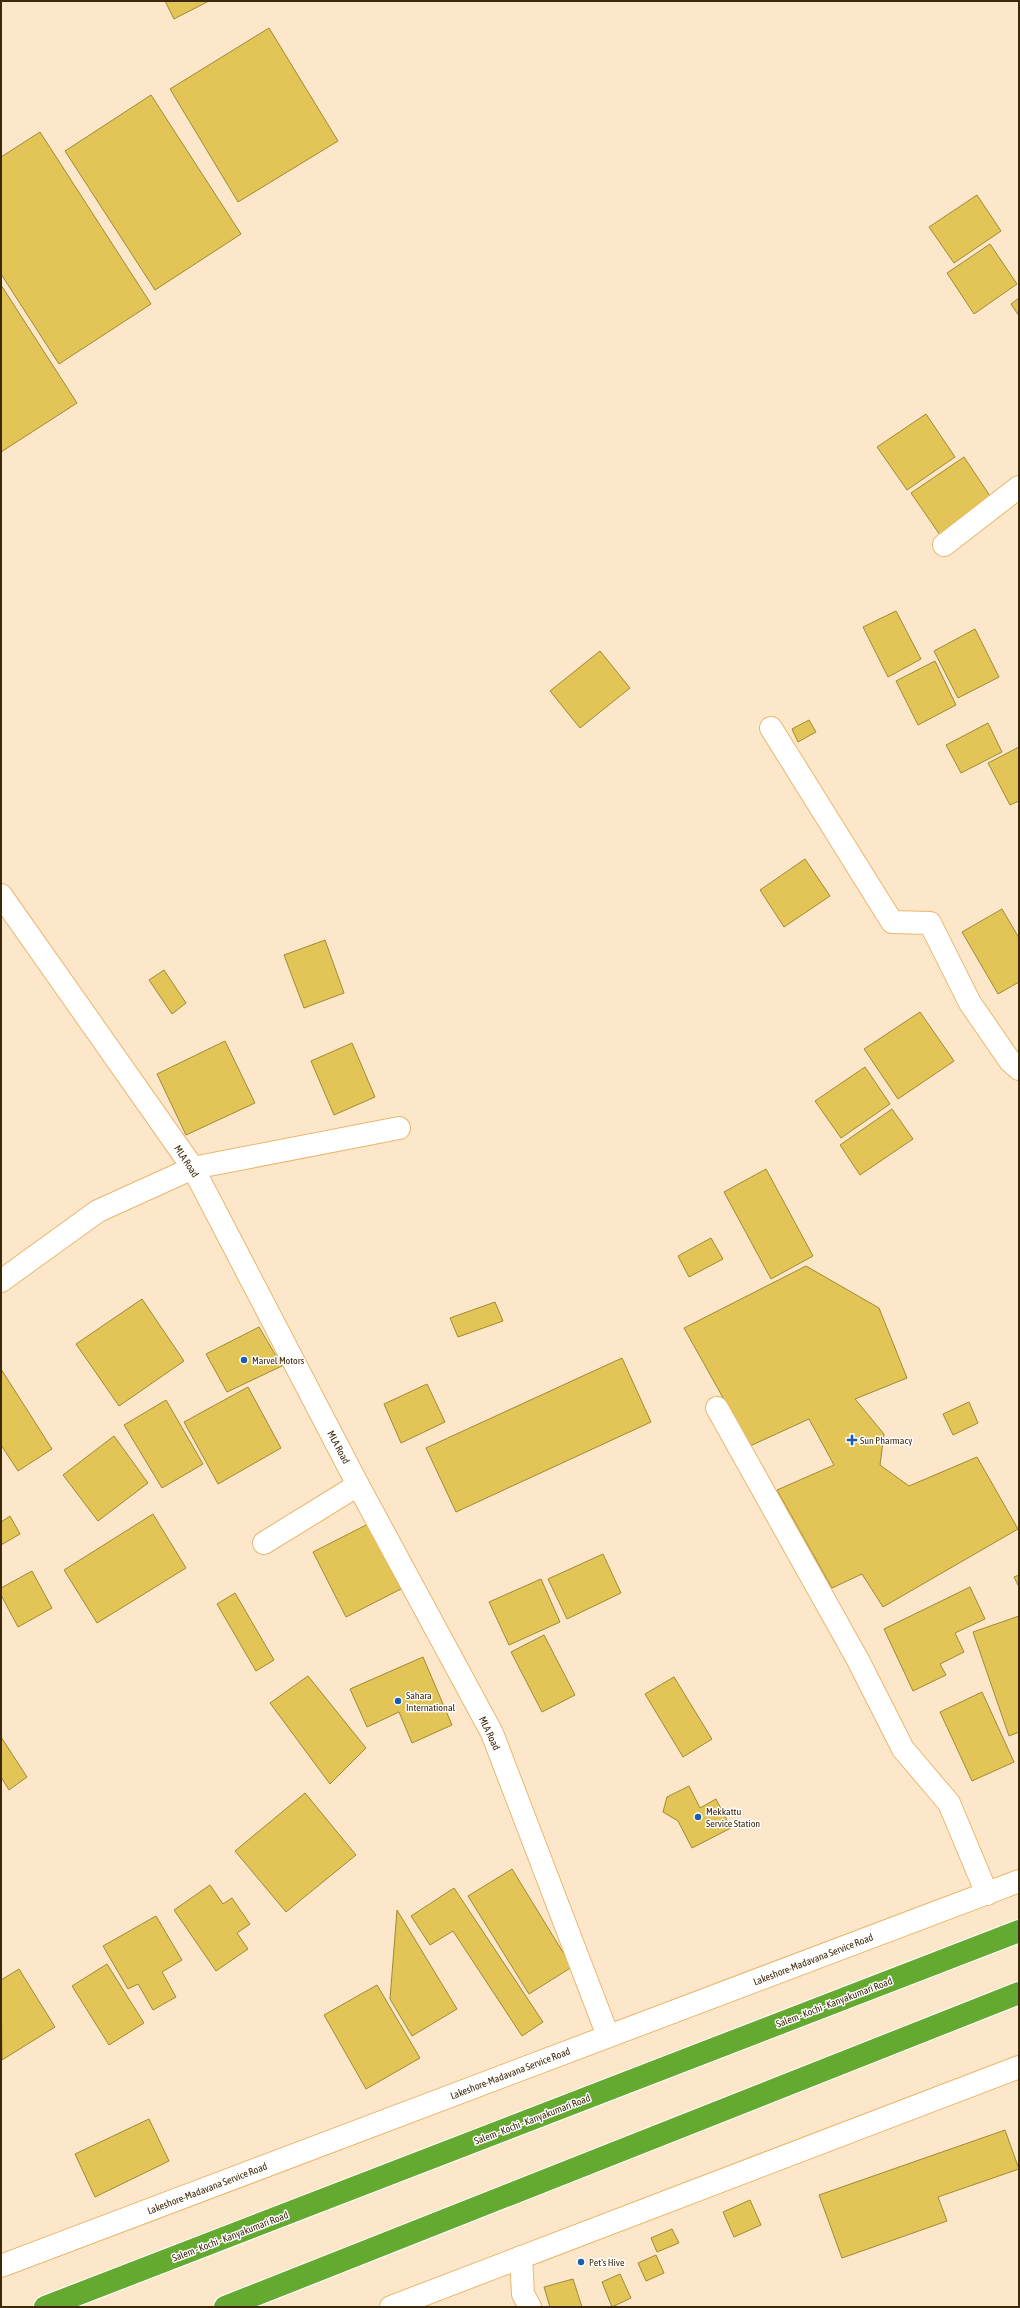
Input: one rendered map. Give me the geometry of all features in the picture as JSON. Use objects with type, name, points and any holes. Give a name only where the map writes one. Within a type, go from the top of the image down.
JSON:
[{"type":"highway","name":"Salem - Kochi - Kanyakumari Road","points":[[45,2307],[1019,1931]]},
{"type":"highway","points":[[225,2307],[1019,1993]]},
{"type":"street","points":[[944,546],[1019,487]]},
{"type":"street","points":[[771,728],[892,922],[930,923],[970,1003],[1010,1061],[1019,1069]]},
{"type":"street","name":"MLA Road","points":[[1,895],[192,1168],[358,1485],[492,1733],[608,2036]]},
{"type":"street","points":[[1,1281],[98,1211],[192,1168],[399,1128]]},
{"type":"street","points":[[717,1408],[858,1660],[903,1749],[948,1803],[987,1894]]},
{"type":"street","points":[[264,1543],[358,1485]]},
{"type":"street","name":"Lakeshore-Madavana Service Road","points":[[1,2266],[1019,1881]]},
{"type":"street","points":[[391,2307],[1019,2066]]},
{"type":"street","points":[[521,2257],[523,2294],[530,2307]]},
{"type":"building","points":[[165,1],[209,1],[174,19]]},
{"type":"building","points":[[269,28],[338,141],[238,202],[170,89]]},
{"type":"building","points":[[151,95],[241,234],[155,290],[65,151]]},
{"type":"building","points":[[40,132],[151,304],[59,364],[1,274],[1,157]]},
{"type":"building","points":[[977,195],[1001,231],[954,263],[929,227]]},
{"type":"building","points":[[990,244],[1017,284],[974,314],[947,273]]},
{"type":"building","points":[[1,285],[77,403],[1,452]]},
{"type":"building","points":[[1019,298],[1019,316],[1011,304]]},
{"type":"building","points":[[926,414],[955,457],[907,490],[877,447]]},
{"type":"building","points":[[964,457],[992,499],[940,535],[911,493]]},
{"type":"building","points":[[896,611],[921,659],[888,677],[863,627]]},
{"type":"building","points":[[975,629],[999,677],[958,698],[934,651]]},
{"type":"building","points":[[600,651],[630,688],[580,728],[550,691]]},
{"type":"building","points":[[935,661],[956,705],[918,725],[896,681]]},
{"type":"building","points":[[809,720],[816,732],[798,742],[792,729]]},
{"type":"building","points":[[988,723],[1002,752],[961,773],[946,745]]},
{"type":"building","points":[[1019,747],[1019,801],[1010,805],[988,763]]},
{"type":"building","points":[[805,859],[830,896],[784,927],[760,890]]},
{"type":"building","points":[[1002,909],[1019,938],[1019,982],[998,994],[962,932]]},
{"type":"building","points":[[325,940],[344,993],[304,1008],[284,955]]},
{"type":"building","points":[[164,970],[186,1003],[172,1014],[149,980]]},
{"type":"building","points":[[920,1012],[954,1061],[898,1099],[864,1049]]},
{"type":"building","points":[[225,1041],[255,1103],[186,1135],[157,1074]]},
{"type":"building","points":[[352,1043],[375,1097],[334,1115],[311,1061]]},
{"type":"building","points":[[865,1067],[890,1104],[841,1138],[815,1101]]},
{"type":"building","points":[[892,1109],[913,1139],[860,1175],[840,1145]]},
{"type":"building","points":[[766,1169],[813,1256],[771,1279],[724,1192]]},
{"type":"building","points":[[711,1238],[723,1259],[689,1277],[678,1256]]},
{"type":"building","name":"Sun Pharmacy","points":[[806,1266],[879,1308],[907,1378],[855,1399],[884,1434],[880,1465],[909,1486],[977,1457],[1018,1529],[883,1607],[862,1574],[832,1588],[777,1490],[834,1465],[809,1419],[750,1446],[684,1328]]},
{"type":"building","points":[[142,1299],[184,1361],[119,1406],[76,1344]]},
{"type":"building","points":[[495,1302],[503,1321],[458,1337],[450,1318]]},
{"type":"building","name":"Marvel Motors","points":[[259,1327],[282,1366],[227,1392],[206,1354]]},
{"type":"building","points":[[622,1358],[651,1422],[456,1512],[426,1448]]},
{"type":"building","points":[[1,1369],[52,1449],[18,1471],[1,1445]]},
{"type":"building","points":[[427,1384],[445,1422],[401,1443],[384,1404]]},
{"type":"building","points":[[248,1387],[281,1448],[218,1484],[184,1422]]},
{"type":"building","points":[[166,1400],[203,1464],[162,1488],[124,1425]]},
{"type":"building","points":[[969,1402],[978,1423],[953,1435],[943,1414]]},
{"type":"building","points":[[114,1436],[148,1483],[98,1521],[63,1475]]},
{"type":"building","points":[[153,1514],[186,1568],[97,1623],[64,1570]]},
{"type":"building","points":[[10,1516],[20,1534],[1,1545],[1,1522]]},
{"type":"building","points":[[368,1524],[401,1589],[346,1617],[313,1552]]},
{"type":"building","points":[[603,1554],[621,1593],[567,1619],[548,1579]]},
{"type":"building","points":[[32,1571],[52,1608],[18,1627],[1,1595],[1,1588]]},
{"type":"building","points":[[1019,1575],[1019,1587],[1014,1577]]},
{"type":"building","points":[[541,1579],[560,1622],[509,1645],[489,1602]]},
{"type":"building","points":[[970,1587],[985,1619],[955,1633],[964,1652],[940,1664],[946,1675],[913,1691],[884,1629]]},
{"type":"building","points":[[235,1593],[274,1660],[256,1671],[217,1604]]},
{"type":"building","points":[[1019,1616],[1019,1732],[1009,1736],[973,1632]]},
{"type":"building","points":[[544,1635],[575,1695],[542,1712],[511,1652]]},
{"type":"building","name":"Sahara International","points":[[423,1657],[452,1725],[412,1743],[399,1712],[367,1727],[350,1689]]},
{"type":"building","points":[[308,1676],[366,1748],[330,1784],[270,1703]]},
{"type":"building","points":[[674,1677],[712,1739],[683,1757],[645,1694]]},
{"type":"building","points":[[982,1692],[1014,1762],[972,1781],[940,1712]]},
{"type":"building","points":[[1,1737],[27,1777],[9,1790],[1,1777]]},
{"type":"building","name":"Mekkattu Service Station","points":[[689,1786],[700,1808],[716,1799],[731,1828],[692,1848],[678,1821],[663,1812],[667,1797]]},
{"type":"building","points":[[305,1793],[356,1855],[286,1912],[235,1851]]},
{"type":"building","points":[[512,1869],[572,1967],[529,1994],[468,1896]]},
{"type":"building","points":[[210,1885],[223,1904],[232,1898],[250,1924],[237,1933],[248,1949],[216,1971],[174,1910]]},
{"type":"building","points":[[454,1888],[543,2022],[522,2036],[453,1931],[430,1945],[411,1916]]},
{"type":"building","points":[[397,1910],[457,2009],[412,2036],[390,1999]]},
{"type":"building","points":[[156,1916],[182,1960],[162,1972],[176,1997],[153,2010],[138,1984],[128,1989],[103,1946]]},
{"type":"building","points":[[107,1964],[144,2023],[109,2045],[72,1986]]},
{"type":"building","points":[[19,1969],[55,2027],[2,2060],[1,1980]]},
{"type":"building","points":[[377,1985],[420,2058],[366,2089],[324,2015]]},
{"type":"building","points":[[149,2119],[169,2161],[95,2197],[75,2154]]},
{"type":"building","points":[[1005,2130],[1019,2169],[938,2197],[947,2221],[842,2258],[819,2195]]},
{"type":"building","points":[[750,2200],[761,2225],[734,2237],[723,2212]]},
{"type":"building","points":[[672,2229],[679,2243],[657,2252],[651,2238]]},
{"type":"building","points":[[656,2255],[664,2273],[646,2281],[638,2263]]},
{"type":"building","points":[[620,2274],[631,2298],[612,2307],[602,2282]]},
{"type":"building","points":[[573,2279],[582,2307],[550,2307],[544,2287]]},
{"type":"place","name":"Marvel Motors","points":[[244,1360]]},
{"type":"place","name":"Sun Pharmacy","points":[[852,1440]]},
{"type":"place","name":"Sahara International","points":[[398,1701]]},
{"type":"place","name":"Mekkattu Service Station","points":[[698,1817]]},
{"type":"place","name":"Pet's Hive","points":[[581,2262]]}]
